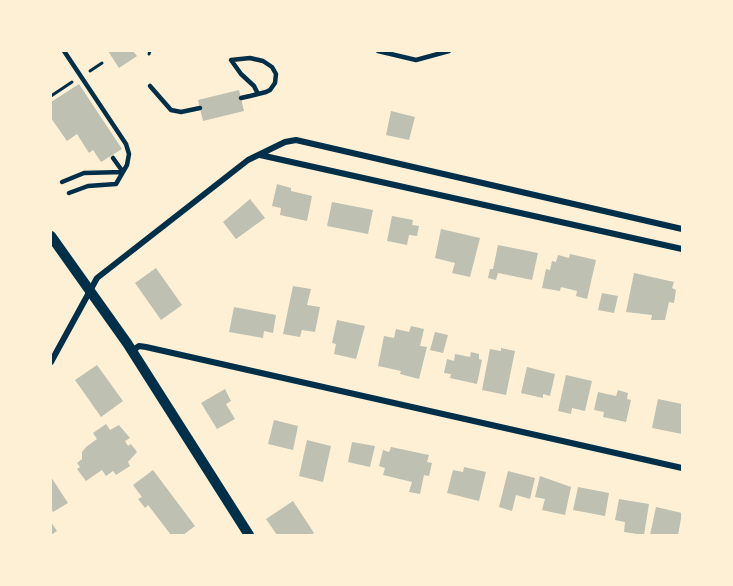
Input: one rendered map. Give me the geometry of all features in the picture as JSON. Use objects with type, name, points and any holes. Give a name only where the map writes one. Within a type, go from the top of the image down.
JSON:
[{"type":"street","points":[[51,362],[98,278],[248,160],[285,142],[296,141],[682,229]]},
{"type":"street","points":[[260,154],[682,249]]},
{"type":"street","points":[[51,236],[132,351],[249,535]]},
{"type":"street","points":[[132,351],[139,346],[147,347],[682,468]]},
{"type":"lane","points":[[64,51],[126,144],[129,160],[113,186],[88,186],[69,193]]},
{"type":"lane","points":[[378,51],[416,60],[449,51]]},
{"type":"lane","points":[[241,98],[258,94],[273,87],[276,75],[272,67],[250,58],[231,60],[258,94]]},
{"type":"lane","points":[[150,86],[171,110],[182,112],[200,108]]},
{"type":"lane","points":[[113,158],[123,172]]},
{"type":"lane","points":[[62,182],[84,173],[123,172]]},
{"type":"path","points":[[51,96],[76,80]]},
{"type":"building","points":[[108,51],[133,51],[137,56],[119,68]]},
{"type":"building","points":[[79,84],[122,149],[101,162],[93,150],[89,153],[77,134],[67,141],[51,118],[51,102]]},
{"type":"building","points":[[239,90],[244,111],[203,121],[198,100]]},
{"type":"building","points":[[391,111],[415,117],[409,140],[386,135]]},
{"type":"building","points":[[277,184],[291,188],[291,191],[312,196],[307,221],[280,215],[281,208],[272,206]]},
{"type":"building","points":[[250,199],[265,218],[236,239],[223,222]]},
{"type":"building","points":[[332,202],[373,210],[368,234],[327,226]]},
{"type":"building","points":[[392,216],[413,220],[412,225],[419,226],[417,236],[409,235],[407,245],[387,241]]},
{"type":"building","points":[[441,229],[480,238],[470,277],[452,273],[455,263],[435,258]]},
{"type":"building","points":[[498,245],[538,253],[532,280],[498,273],[496,280],[488,278],[490,269],[493,269]]},
{"type":"building","points":[[570,254],[596,260],[587,299],[576,296],[577,291],[561,287],[560,291],[542,288],[546,269],[550,270],[552,261],[556,262],[558,255],[569,258]]},
{"type":"building","points":[[156,268],[182,305],[161,320],[135,283]]},
{"type":"building","points":[[634,273],[674,282],[672,288],[676,290],[674,303],[669,302],[665,320],[651,320],[652,315],[626,312]]},
{"type":"building","points":[[293,286],[311,289],[307,305],[320,307],[315,332],[302,330],[300,337],[283,334]]},
{"type":"building","points":[[602,293],[618,296],[614,313],[598,310]]},
{"type":"building","points":[[234,307],[276,315],[273,333],[264,331],[263,338],[229,332]]},
{"type":"building","points":[[337,320],[365,326],[356,359],[334,354],[336,344],[332,343]]},
{"type":"building","points":[[411,326],[424,329],[420,346],[427,347],[419,379],[400,374],[401,371],[378,366],[384,336],[394,338],[396,329],[409,332]]},
{"type":"building","points":[[435,332],[448,335],[443,353],[430,350]]},
{"type":"building","points":[[501,348],[515,351],[506,395],[482,390],[490,349],[501,351]]},
{"type":"building","points":[[471,352],[479,354],[479,359],[482,360],[477,384],[450,378],[451,374],[444,373],[447,359],[454,361],[455,354],[470,357]]},
{"type":"building","points":[[97,365],[123,401],[101,417],[75,380]]},
{"type":"building","points":[[527,367],[555,374],[550,396],[543,394],[543,398],[521,393]]},
{"type":"building","points":[[566,375],[592,381],[585,411],[572,408],[571,414],[558,411]]},
{"type":"building","points":[[225,389],[231,401],[226,404],[235,419],[217,429],[201,403]]},
{"type":"building","points":[[618,390],[628,393],[627,399],[631,400],[626,422],[603,417],[604,412],[594,410],[598,392],[616,396]]},
{"type":"building","points":[[658,399],[682,404],[682,434],[652,428]]},
{"type":"building","points":[[274,420],[298,426],[293,450],[268,444]]},
{"type":"building","points":[[106,424],[110,430],[119,425],[130,438],[125,441],[128,446],[131,444],[137,452],[128,462],[130,466],[116,475],[113,471],[106,476],[102,470],[86,481],[77,469],[80,467],[77,463],[82,459],[82,452],[86,447],[97,439],[93,433]]},
{"type":"building","points":[[307,440],[331,446],[323,482],[299,476]]},
{"type":"building","points":[[352,442],[375,446],[370,467],[348,462]]},
{"type":"building","points":[[391,447],[429,455],[427,462],[432,463],[429,476],[424,475],[420,494],[409,492],[412,482],[383,475],[385,468],[379,466],[383,450],[389,452]]},
{"type":"building","points":[[464,467],[486,472],[479,501],[447,493],[453,470],[463,472]]},
{"type":"building","points":[[153,470],[195,526],[183,535],[171,535],[148,505],[145,508],[138,499],[142,497],[133,485]]},
{"type":"building","points":[[508,471],[535,478],[530,499],[516,495],[512,511],[499,507]]},
{"type":"building","points":[[540,476],[571,487],[565,515],[542,510],[545,499],[535,497]]},
{"type":"building","points":[[51,477],[68,503],[53,512],[51,508]]},
{"type":"building","points":[[578,487],[609,493],[605,516],[573,510]]},
{"type":"building","points":[[619,499],[649,504],[644,535],[624,532],[625,522],[615,520]]},
{"type":"building","points":[[293,501],[314,533],[311,535],[277,535],[266,519]]},
{"type":"building","points":[[656,507],[682,513],[678,535],[650,535]]},
{"type":"building","points":[[51,522],[57,531],[51,535]]}]
